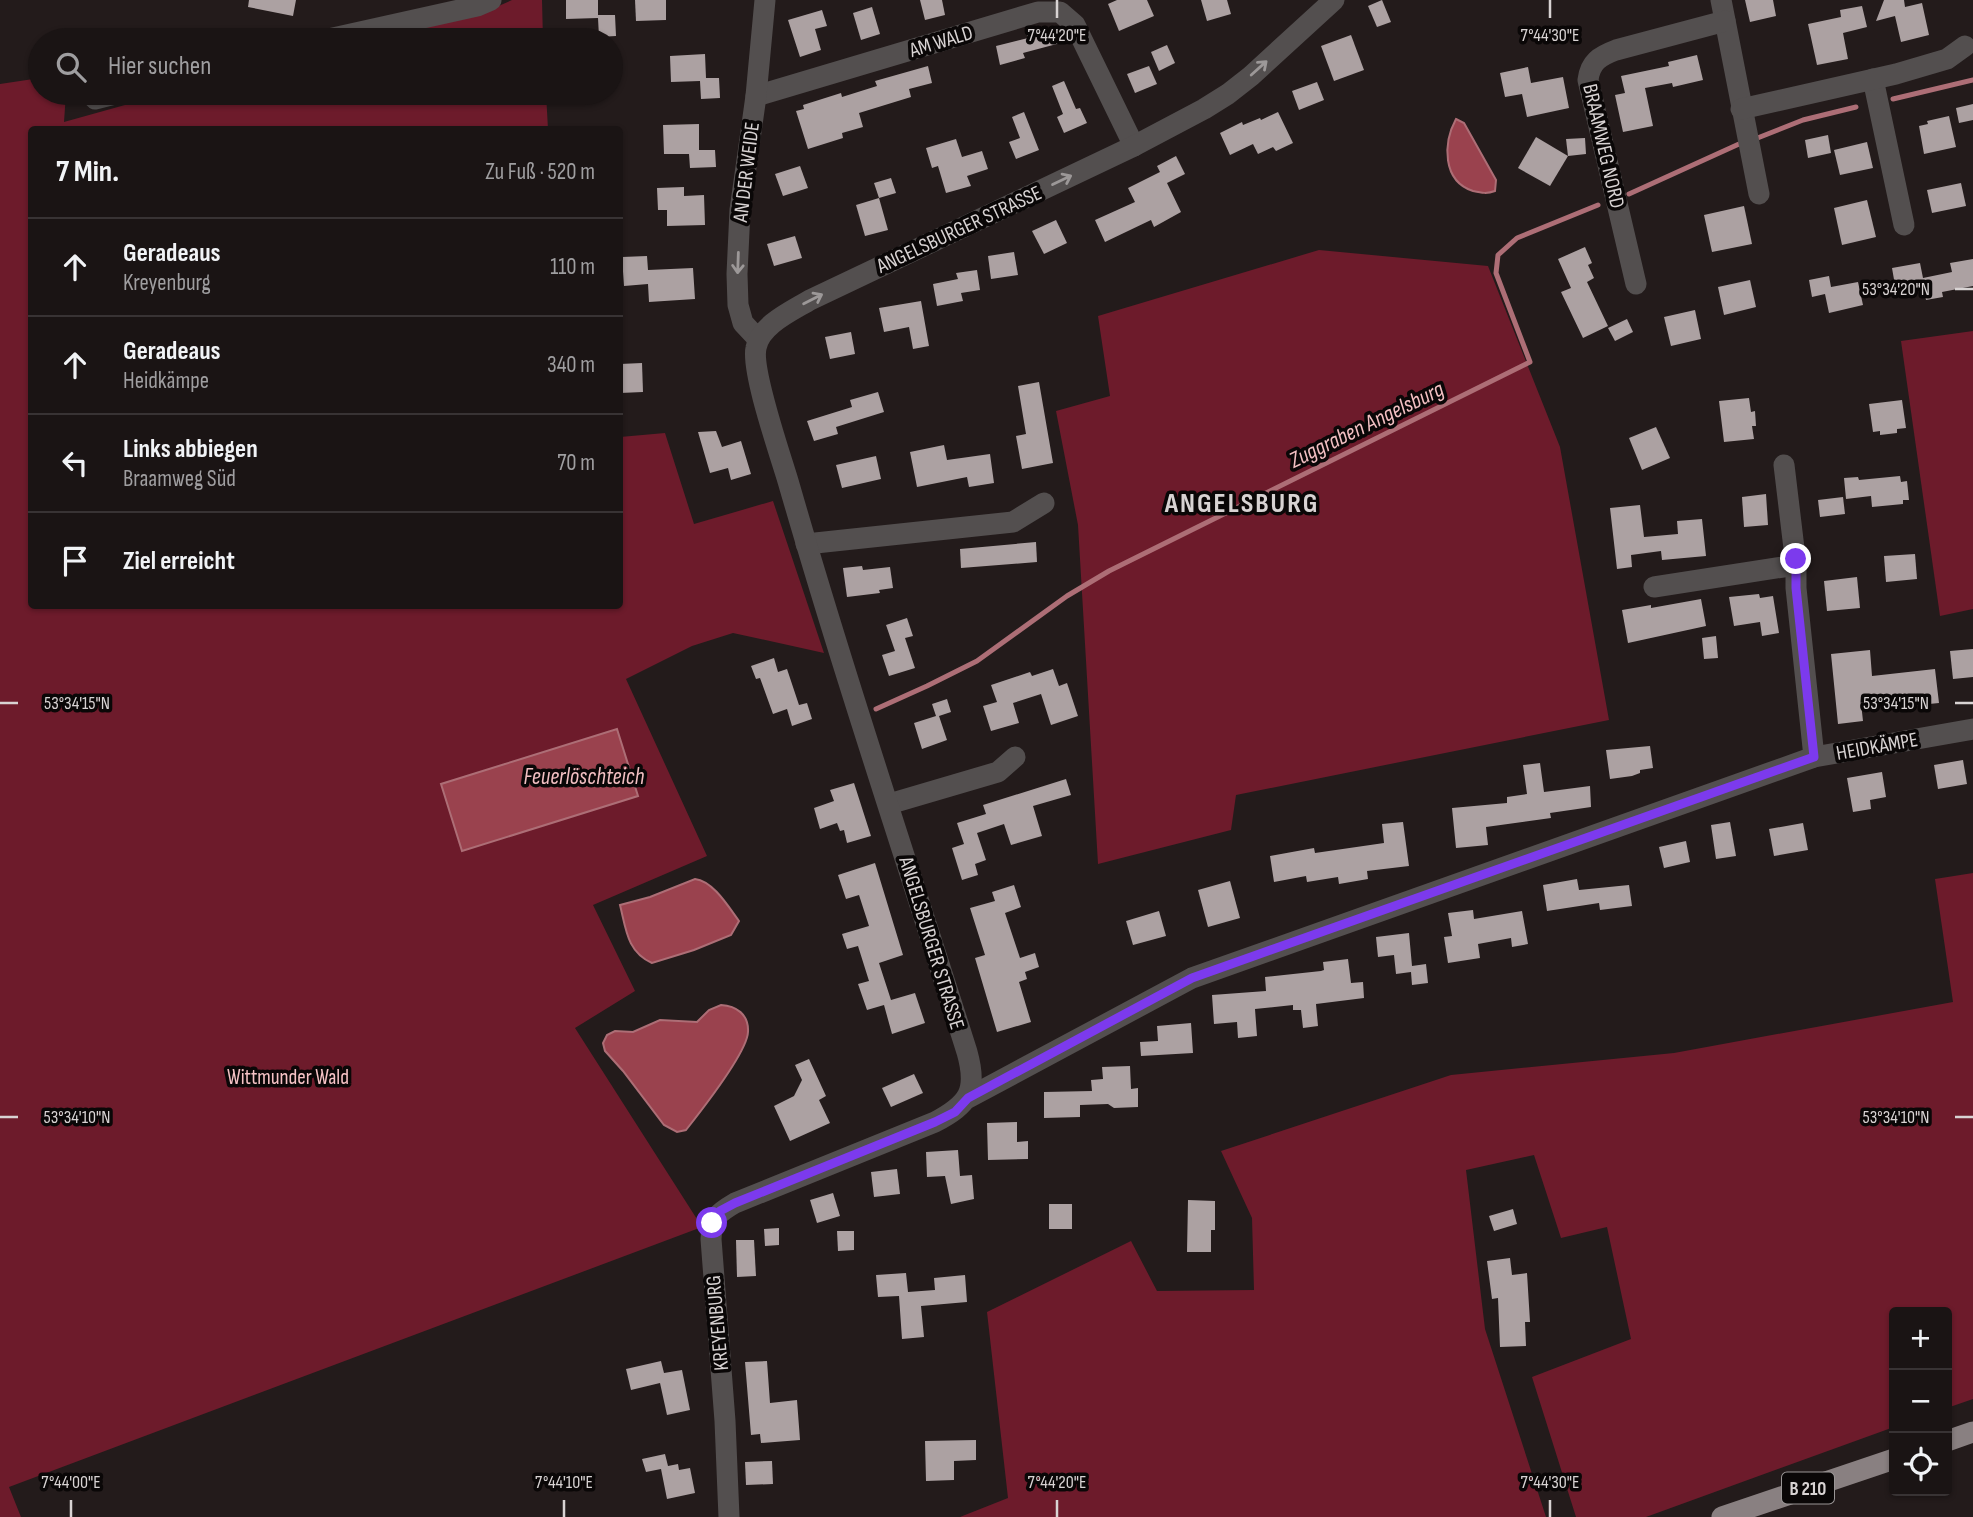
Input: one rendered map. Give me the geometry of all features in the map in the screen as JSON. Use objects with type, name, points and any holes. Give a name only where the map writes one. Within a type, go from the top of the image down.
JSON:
[{"type":"main road","points":[[1952,1439],[1973,1432]]},
{"type":"main road","name":"B 210","points":[[1723,1517],[1889,1461]]},
{"type":"street","points":[[378,28],[477,6],[491,0]]},
{"type":"street","name":"AN DER WEIDE","points":[[758,339],[743,323],[738,305],[737,274],[740,210],[756,96],[765,0]]},
{"type":"street","name":"ANGELSBURGER STRASSE","points":[[969,1090],[969,1059],[806,544],[763,394],[755,350],[758,339],[771,325],[810,300],[1185,120],[1228,94],[1334,0]]},
{"type":"street","name":"BRAAMWEG NORD","points":[[1636,284],[1588,80],[1589,72],[1600,56],[1723,10],[1759,194]]},
{"type":"street","name":"AM WALD","points":[[756,96],[1038,12],[1060,12],[1074,25],[1134,146]]},
{"type":"street","points":[[1741,108],[1873,79],[1947,59],[1965,46]]},
{"type":"street","points":[[1873,79],[1904,225]]},
{"type":"street","points":[[1784,465],[1814,757]]},
{"type":"street","points":[[806,544],[1013,522],[1044,503]]},
{"type":"street","points":[[1654,587],[1796,565]]},
{"type":"street","name":"HEIDKÄMPE","points":[[969,1090],[1192,978],[1814,757],[1973,729]]},
{"type":"street","points":[[889,804],[998,772],[1015,757]]},
{"type":"street","name":"KREYENBURG","points":[[729,1517],[712,1223],[720,1211],[735,1203],[955,1112],[969,1090]]},
{"type":"green space","points":[[512,0],[542,0],[543,28],[419,28],[485,12]]},
{"type":"green space","name":"Wittmunder Wald","points":[[28,80],[28,105],[65,105],[64,122],[125,105],[547,105],[548,126],[28,126],[28,609],[623,609],[623,437],[665,433],[694,524],[773,501],[824,653],[733,633],[692,646],[626,679],[707,856],[593,905],[635,991],[575,1028],[702,1227],[9,1487],[21,1517],[0,1517],[0,84]]},
{"type":"green space","points":[[1319,250],[1488,266],[1560,447],[1609,720],[1236,795],[1231,830],[1098,864],[1078,525],[1056,411],[1110,396],[1098,316]]},
{"type":"green space","points":[[1973,331],[1973,609],[1940,616],[1901,341]]},
{"type":"green space","points":[[1973,873],[1973,1399],[1952,1406],[1952,1307],[1889,1307],[1889,1429],[1646,1517],[1576,1517],[1532,1377],[1631,1339],[1607,1227],[1561,1238],[1534,1155],[1466,1170],[1485,1329],[1546,1517],[960,1517],[1008,1498],[987,1312],[1131,1241],[1157,1291],[1254,1290],[1252,1218],[1221,1151],[1451,1075],[1674,1053],[1953,1002],[1935,879]]},
{"type":"water","points":[[1456,119],[1464,123],[1496,180],[1495,191],[1473,191],[1455,179],[1447,150]]},
{"type":"water","name":"Feuerlöschteich","points":[[617,729],[638,796],[462,851],[441,784]]},
{"type":"water","points":[[695,879],[714,889],[739,921],[731,935],[652,963],[632,946],[620,905],[650,897]]},
{"type":"water","points":[[721,1005],[732,1007],[744,1016],[748,1026],[746,1041],[732,1067],[702,1110],[686,1130],[677,1132],[664,1125],[605,1051],[603,1043],[607,1035],[615,1031],[633,1032],[660,1020],[697,1022],[709,1010]]},
{"type":"building","points":[[249,0],[296,0],[293,16],[248,7]]},
{"type":"building","points":[[566,0],[598,0],[598,15],[615,15],[616,28],[599,28],[598,18],[566,19]]},
{"type":"building","points":[[635,0],[666,0],[666,20],[636,21]]},
{"type":"building","points":[[920,0],[942,0],[945,15],[925,20]]},
{"type":"building","points":[[1117,0],[1147,0],[1154,16],[1119,31],[1108,4]]},
{"type":"building","points":[[1201,0],[1227,0],[1231,14],[1207,21]]},
{"type":"building","points":[[1382,0],[1391,22],[1377,27],[1368,6]]},
{"type":"building","points":[[1745,0],[1773,0],[1776,16],[1750,22]]},
{"type":"building","points":[[1884,0],[1904,0],[1905,7],[1922,3],[1929,35],[1901,42],[1895,16],[1876,21]]},
{"type":"building","points":[[1862,6],[1867,27],[1843,33],[1848,59],[1817,65],[1808,24],[1841,17],[1840,10]]},
{"type":"building","points":[[872,7],[880,34],[861,40],[853,13]]},
{"type":"building","points":[[822,10],[827,26],[815,29],[821,50],[800,57],[788,20]]},
{"type":"building","points":[[1060,30],[1068,41],[1023,53],[1025,58],[1000,65],[996,46],[1028,38],[1027,35],[1043,31],[1043,34]]},
{"type":"building","points":[[1351,35],[1364,70],[1334,81],[1321,46]]},
{"type":"building","points":[[1167,45],[1175,63],[1159,71],[1151,52]]},
{"type":"building","points":[[705,54],[706,78],[719,78],[720,98],[701,99],[700,81],[671,82],[670,56]]},
{"type":"building","points":[[1697,55],[1703,80],[1673,87],[1672,83],[1645,88],[1653,126],[1623,132],[1615,95],[1625,93],[1621,76],[1669,66],[1668,62]]},
{"type":"building","points":[[928,66],[932,83],[909,89],[911,97],[859,113],[863,127],[842,133],[843,138],[808,149],[796,111],[804,109],[803,105],[841,93],[842,97],[877,86],[875,81]]},
{"type":"building","points":[[1149,66],[1157,84],[1135,93],[1127,74]]},
{"type":"building","points":[[1528,67],[1531,83],[1563,77],[1569,108],[1527,117],[1522,94],[1505,97],[1500,73]]},
{"type":"building","points":[[1064,81],[1076,109],[1080,108],[1087,123],[1064,133],[1057,117],[1063,114],[1052,86]]},
{"type":"building","points":[[1317,82],[1324,100],[1299,110],[1292,91]]},
{"type":"building","points":[[1973,104],[1973,120],[1959,123],[1956,108]]},
{"type":"building","points":[[1024,112],[1039,150],[1016,159],[1009,142],[1020,138],[1012,117]]},
{"type":"building","points":[[1278,112],[1293,143],[1276,151],[1273,147],[1258,154],[1253,144],[1230,155],[1220,133],[1242,122],[1243,125],[1260,118],[1261,120]]},
{"type":"building","points":[[1949,116],[1956,147],[1924,154],[1919,126],[1928,124],[1927,121]]},
{"type":"building","points":[[699,124],[699,150],[715,150],[716,167],[690,168],[689,154],[664,154],[663,125]]},
{"type":"building","points":[[1828,135],[1831,153],[1808,158],[1805,140]]},
{"type":"building","points":[[1536,137],[1568,156],[1550,186],[1518,168]]},
{"type":"building","points":[[1585,138],[1586,154],[1568,156],[1566,139]]},
{"type":"building","points":[[956,139],[962,157],[982,151],[988,169],[967,176],[971,186],[946,193],[938,166],[932,168],[926,148]]},
{"type":"building","points":[[1867,142],[1873,168],[1840,175],[1834,150]]},
{"type":"building","points":[[1176,156],[1185,174],[1167,183],[1181,212],[1154,227],[1151,220],[1105,242],[1095,220],[1135,202],[1128,188],[1160,172],[1157,166]]},
{"type":"building","points":[[800,166],[808,188],[783,196],[775,174]]},
{"type":"building","points":[[891,178],[896,193],[879,198],[874,183]]},
{"type":"building","points":[[1961,183],[1966,206],[1932,213],[1927,190]]},
{"type":"building","points":[[684,187],[684,196],[704,195],[705,225],[667,226],[667,210],[658,210],[657,188]]},
{"type":"building","points":[[879,198],[888,230],[865,236],[856,205]]},
{"type":"building","points":[[1867,200],[1876,237],[1842,245],[1834,208]]},
{"type":"building","points":[[1744,206],[1752,244],[1712,252],[1704,215]]},
{"type":"building","points":[[1056,220],[1067,243],[1044,254],[1032,231]]},
{"type":"building","points":[[795,236],[802,258],[774,266],[767,244]]},
{"type":"building","points":[[1585,247],[1592,263],[1588,265],[1594,278],[1587,282],[1608,326],[1583,338],[1561,292],[1571,288],[1558,259]]},
{"type":"building","points":[[1014,252],[1018,275],[991,279],[988,256]]},
{"type":"building","points":[[647,256],[648,270],[693,268],[695,299],[649,302],[648,284],[624,286],[623,257]]},
{"type":"building","points":[[1973,259],[1973,286],[1942,292],[1943,297],[1926,300],[1923,285],[1896,291],[1892,268],[1920,263],[1923,278],[1952,272],[1950,263]]},
{"type":"building","points":[[977,270],[980,290],[961,293],[963,301],[937,306],[933,284],[958,279],[956,273]]},
{"type":"building","points":[[1829,276],[1831,287],[1858,282],[1863,305],[1829,313],[1825,294],[1812,297],[1809,280]]},
{"type":"building","points":[[1750,280],[1756,307],[1724,315],[1718,287]]},
{"type":"building","points":[[921,301],[929,346],[913,349],[909,327],[884,332],[879,308]]},
{"type":"building","points":[[1695,310],[1701,339],[1671,346],[1664,317]]},
{"type":"building","points":[[1627,319],[1633,332],[1615,341],[1608,328]]},
{"type":"building","points":[[851,332],[855,354],[830,359],[825,337]]},
{"type":"building","points":[[642,363],[643,392],[623,393],[623,364]]},
{"type":"building","points":[[1039,382],[1053,463],[1022,469],[1016,436],[1026,434],[1018,386]]},
{"type":"building","points":[[878,392],[884,412],[836,427],[838,434],[814,441],[807,421],[852,407],[850,400]]},
{"type":"building","points":[[1749,398],[1751,412],[1755,411],[1756,426],[1752,426],[1754,439],[1724,442],[1719,401]]},
{"type":"building","points":[[1902,400],[1906,428],[1897,429],[1897,433],[1880,435],[1880,431],[1873,432],[1869,404]]},
{"type":"building","points":[[1656,427],[1670,458],[1642,470],[1629,438]]},
{"type":"building","points":[[716,431],[722,447],[741,441],[751,474],[731,480],[728,468],[710,473],[698,432]]},
{"type":"building","points":[[944,445],[947,460],[990,454],[994,483],[969,487],[967,477],[917,487],[910,452]]},
{"type":"building","points":[[876,456],[881,479],[842,488],[836,465]]},
{"type":"building","points":[[1900,476],[1901,482],[1907,481],[1909,500],[1903,500],[1903,504],[1872,507],[1871,496],[1846,499],[1844,478],[1858,477],[1859,480]]},
{"type":"building","points":[[1766,494],[1768,525],[1744,527],[1742,497]]},
{"type":"building","points":[[1843,497],[1845,514],[1820,517],[1818,500]]},
{"type":"building","points":[[1640,505],[1644,537],[1678,534],[1677,521],[1702,519],[1706,556],[1662,560],[1661,551],[1631,555],[1632,567],[1617,569],[1610,508]]},
{"type":"building","points":[[1036,542],[1037,562],[961,568],[960,549]]},
{"type":"building","points":[[1915,554],[1917,579],[1886,582],[1884,556]]},
{"type":"building","points":[[862,566],[863,570],[890,567],[893,588],[879,590],[880,593],[847,597],[843,568]]},
{"type":"building","points":[[1857,577],[1860,608],[1827,611],[1824,581]]},
{"type":"building","points":[[1759,594],[1760,598],[1773,596],[1779,633],[1762,636],[1760,622],[1734,626],[1729,597]]},
{"type":"building","points":[[1701,599],[1706,626],[1628,643],[1622,610]]},
{"type":"building","points":[[907,618],[913,636],[905,638],[915,668],[889,676],[882,655],[895,651],[886,625]]},
{"type":"building","points":[[1716,636],[1718,658],[1704,659],[1702,638]]},
{"type":"building","points":[[1973,649],[1973,677],[1953,679],[1950,651]]},
{"type":"building","points":[[1870,650],[1872,676],[1935,669],[1939,703],[1909,706],[1908,695],[1874,699],[1875,701],[1861,703],[1863,721],[1838,724],[1831,654]]},
{"type":"building","points":[[774,658],[778,672],[787,669],[799,705],[807,703],[812,719],[792,726],[787,709],[773,714],[760,678],[756,679],[751,666]]},
{"type":"building","points":[[1053,669],[1059,686],[1067,683],[1078,716],[1051,725],[1041,694],[1013,703],[1019,723],[991,731],[983,706],[997,702],[991,685],[1030,672],[1032,676]]},
{"type":"building","points":[[947,699],[951,712],[939,716],[947,740],[922,749],[914,723],[936,716],[932,704]]},
{"type":"building","points":[[1650,746],[1653,768],[1640,770],[1640,773],[1632,776],[1610,779],[1606,750]]},
{"type":"building","points":[[1963,760],[1967,784],[1938,789],[1934,765]]},
{"type":"building","points":[[1540,763],[1544,792],[1590,786],[1591,807],[1550,813],[1551,818],[1486,827],[1488,845],[1456,848],[1452,808],[1507,803],[1507,797],[1527,794],[1523,765]]},
{"type":"building","points":[[1882,772],[1886,797],[1870,800],[1871,809],[1853,812],[1847,778]]},
{"type":"building","points":[[1066,779],[1071,795],[1033,806],[1042,836],[1011,845],[1004,824],[977,833],[986,860],[975,864],[978,875],[962,880],[952,848],[964,844],[957,823],[986,814],[983,805]]},
{"type":"building","points":[[854,783],[871,836],[847,843],[844,830],[840,831],[837,823],[820,829],[814,808],[834,801],[830,790]]},
{"type":"building","points":[[1403,822],[1409,866],[1367,871],[1368,879],[1339,884],[1338,877],[1307,882],[1306,876],[1274,882],[1270,856],[1314,848],[1315,853],[1384,843],[1382,824]]},
{"type":"building","points":[[1730,822],[1736,856],[1716,859],[1711,825]]},
{"type":"building","points":[[1803,823],[1808,850],[1774,856],[1769,829]]},
{"type":"building","points":[[1686,841],[1690,862],[1664,868],[1659,847]]},
{"type":"building","points":[[875,863],[903,955],[879,963],[891,1000],[915,993],[925,1023],[892,1034],[884,1005],[867,1010],[858,984],[869,981],[858,946],[847,949],[842,934],[869,926],[859,895],[846,899],[838,875]]},
{"type":"building","points":[[1577,879],[1579,890],[1629,885],[1632,906],[1600,910],[1599,903],[1547,911],[1543,885]]},
{"type":"building","points":[[1230,881],[1240,918],[1208,927],[1198,890]]},
{"type":"building","points":[[1014,885],[1021,907],[1005,913],[1020,958],[1035,953],[1039,967],[1025,972],[1027,979],[1019,982],[1031,1022],[997,1032],[975,958],[985,955],[970,908],[995,901],[992,892]]},
{"type":"building","points":[[1473,910],[1474,919],[1522,911],[1528,944],[1512,947],[1511,938],[1478,944],[1480,958],[1448,963],[1444,937],[1452,936],[1448,913]]},
{"type":"building","points":[[1159,911],[1166,936],[1133,945],[1126,921]]},
{"type":"building","points":[[1409,933],[1412,966],[1426,964],[1428,983],[1412,985],[1411,972],[1396,974],[1394,955],[1378,957],[1376,937]]},
{"type":"building","points":[[1348,959],[1351,983],[1363,982],[1364,998],[1316,1004],[1318,1026],[1303,1028],[1301,1010],[1293,1010],[1293,1005],[1255,1009],[1257,1036],[1238,1038],[1237,1022],[1214,1024],[1212,995],[1266,991],[1265,977],[1321,971],[1324,970],[1323,962]]},
{"type":"building","points":[[1191,1023],[1193,1053],[1141,1056],[1140,1042],[1158,1041],[1157,1026]]},
{"type":"building","points":[[809,1059],[826,1096],[819,1100],[830,1123],[790,1141],[774,1106],[794,1096],[802,1080],[795,1065]]},
{"type":"building","points":[[1130,1066],[1131,1089],[1138,1088],[1138,1107],[1080,1105],[1080,1117],[1044,1118],[1044,1092],[1092,1091],[1091,1080],[1103,1079],[1102,1067]]},
{"type":"building","points":[[914,1074],[923,1093],[891,1107],[882,1088]]},
{"type":"building","points":[[1017,1122],[1017,1142],[1028,1141],[1028,1159],[988,1160],[987,1123]]},
{"type":"building","points":[[958,1150],[960,1176],[972,1175],[974,1199],[951,1204],[945,1176],[927,1177],[926,1152]]},
{"type":"building","points":[[897,1169],[900,1194],[874,1197],[871,1172]]},
{"type":"building","points":[[833,1193],[840,1216],[817,1223],[810,1200]]},
{"type":"building","points":[[1188,1200],[1215,1201],[1215,1230],[1211,1230],[1211,1252],[1187,1252]]},
{"type":"building","points":[[1049,1204],[1072,1204],[1072,1229],[1049,1229]]},
{"type":"building","points":[[1513,1209],[1517,1224],[1494,1231],[1489,1216]]},
{"type":"building","points":[[779,1228],[779,1245],[765,1246],[764,1229]]},
{"type":"building","points":[[837,1231],[854,1231],[854,1250],[838,1251]]},
{"type":"building","points":[[736,1240],[754,1240],[756,1276],[737,1277]]},
{"type":"building","points":[[1510,1258],[1512,1275],[1527,1273],[1530,1322],[1525,1322],[1526,1346],[1500,1347],[1498,1298],[1492,1299],[1487,1261]]},
{"type":"building","points":[[906,1273],[908,1292],[935,1290],[934,1278],[965,1275],[967,1302],[921,1306],[924,1337],[902,1339],[899,1296],[878,1297],[876,1275]]},
{"type":"building","points":[[661,1361],[664,1373],[682,1370],[690,1410],[667,1415],[660,1383],[631,1390],[626,1369]]},
{"type":"building","points":[[767,1361],[770,1403],[797,1400],[800,1440],[761,1443],[760,1434],[751,1435],[745,1362]]},
{"type":"building","points":[[976,1440],[976,1460],[954,1461],[954,1480],[926,1481],[925,1441]]},
{"type":"building","points":[[665,1454],[668,1466],[678,1464],[679,1470],[690,1468],[695,1493],[667,1499],[661,1469],[646,1472],[642,1459]]},
{"type":"building","points":[[772,1461],[773,1484],[746,1485],[745,1462]]},
{"type":"waterway","name":"Zuggraben Angelsburg","points":[[1893,99],[1973,80]]},
{"type":"waterway","name":"Zuggraben Angelsburg","points":[[1755,139],[1803,120],[1856,107]]},
{"type":"waterway","name":"Zuggraben Angelsburg","points":[[1629,194],[1739,144]]},
{"type":"waterway","name":"Zuggraben Angelsburg","points":[[876,709],[977,661],[1067,596],[1109,571],[1530,362],[1496,273],[1498,255],[1517,238],[1598,205]]},
{"type":"district","name":"ANGELSBURG","points":[[1242,502]]},
{"type":"route","points":[[712,1223],[720,1211],[735,1203],[955,1112],[968,1098],[1192,978],[1814,757],[1796,588],[1796,559]]}]
